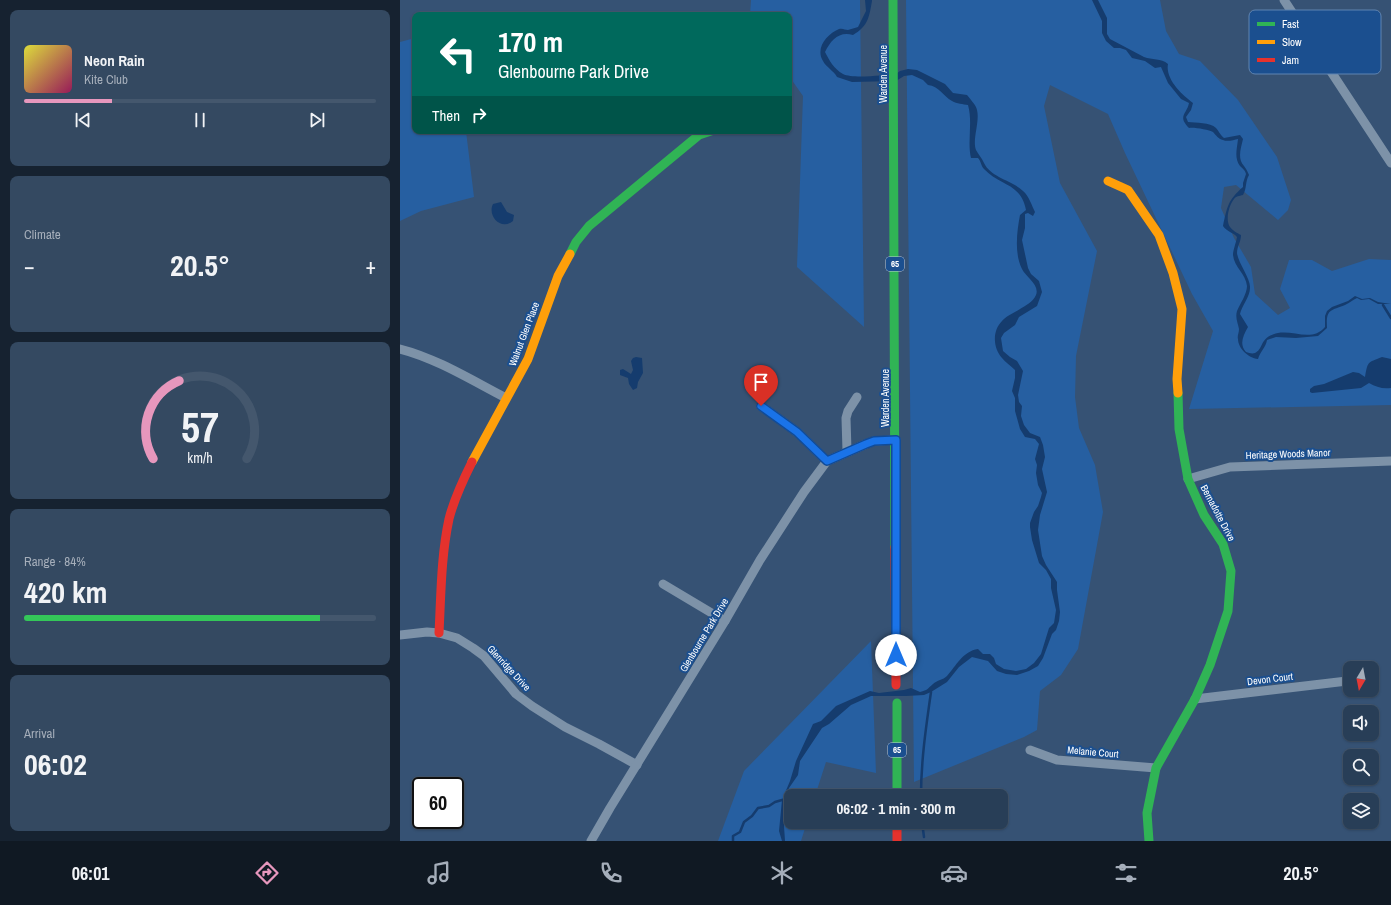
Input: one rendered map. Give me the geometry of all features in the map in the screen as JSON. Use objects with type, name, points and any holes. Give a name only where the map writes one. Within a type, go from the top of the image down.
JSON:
[{"type":"street","name":"Warden Avenue","points":[[893,0],[897,789]]},
{"type":"street","points":[[1284,0],[1291,10]]},
{"type":"street","points":[[1333,74],[1391,163]]},
{"type":"street","name":"Walnut Glen Place","points":[[439,633],[442,568],[449,519],[459,488],[474,457],[528,359],[531,346],[558,276],[576,242],[589,226],[698,134]]},
{"type":"street","name":"Bernadotte Drive","points":[[1108,181],[1128,190],[1159,235],[1173,273],[1182,309],[1177,379],[1179,428],[1188,479],[1204,515],[1223,544],[1231,571],[1228,611],[1210,665],[1196,699],[1156,768],[1147,813],[1149,841]]},
{"type":"street","points":[[400,349],[433,361],[506,398]]},
{"type":"street","points":[[847,451],[846,418],[857,398]]},
{"type":"street","points":[[761,406],[797,432],[827,461]]},
{"type":"street","name":"Glenbourne Park Drive","points":[[591,841],[726,621],[760,560],[804,492],[827,461],[847,451],[874,441],[896,440]]},
{"type":"street","name":"Heritage Woods Manor","points":[[1188,479],[1230,467],[1391,461]]},
{"type":"street","points":[[663,584],[726,621]]},
{"type":"street","name":"Glenridge Drive","points":[[400,635],[427,632],[439,633],[457,638],[484,656],[516,694],[532,706],[565,727],[600,744],[637,765]]},
{"type":"street","name":"Devon Court","points":[[1196,699],[1343,681]]},
{"type":"street","name":"Melanie Court","points":[[1030,750],[1057,760],[1156,768]]},
{"type":"street","points":[[897,829],[897,841]]},
{"type":"shaded area","points":[[751,0],[860,0],[864,327],[797,267],[803,96],[792,80],[792,12],[750,12]]},
{"type":"shaded area","points":[[865,0],[872,0],[869,17],[865,25],[853,35],[840,35],[833,40],[825,52],[837,70],[848,75],[869,76],[896,74],[900,71],[908,69],[917,70],[945,84],[953,93],[967,95],[974,104],[978,115],[975,141],[977,152],[987,168],[1025,193],[1029,198],[1035,212],[1033,216],[1028,213],[1025,214],[1025,228],[1022,240],[1028,268],[1031,274],[1039,281],[1042,292],[1037,306],[1019,317],[1015,325],[1004,333],[1001,338],[1003,351],[1017,361],[1023,371],[1018,395],[1019,402],[1022,406],[1021,416],[1024,425],[1030,433],[1040,437],[1043,445],[1045,457],[1042,469],[1047,492],[1040,515],[1038,530],[1042,556],[1057,582],[1060,612],[1056,630],[1052,634],[1043,658],[1038,666],[1029,671],[1017,675],[1006,674],[997,671],[988,661],[972,657],[959,667],[947,682],[924,695],[871,696],[851,705],[829,724],[822,728],[800,761],[798,775],[789,789],[787,789],[796,761],[813,724],[821,721],[836,706],[870,691],[879,693],[911,688],[920,692],[925,691],[945,677],[964,656],[973,650],[978,649],[983,654],[990,654],[994,658],[996,664],[1004,669],[1016,671],[1026,669],[1034,663],[1041,654],[1049,628],[1054,623],[1056,610],[1051,588],[1051,579],[1046,570],[1039,563],[1032,540],[1030,527],[1030,523],[1042,493],[1038,485],[1036,473],[1037,465],[1035,459],[1039,444],[1035,439],[1025,437],[1020,429],[1015,411],[1015,398],[1012,391],[1015,370],[999,354],[995,345],[995,334],[1002,321],[1029,304],[1033,300],[1037,291],[1034,284],[1019,263],[1017,249],[1017,235],[1020,215],[1026,210],[1020,195],[1015,190],[990,175],[984,169],[978,158],[971,158],[970,118],[968,105],[952,101],[935,87],[928,85],[923,80],[912,75],[904,76],[896,81],[852,82],[837,77],[824,63],[820,51],[821,46],[830,34],[839,29],[848,30],[858,27],[866,11]]},
{"type":"shaded area","points":[[906,0],[1160,0],[1166,31],[1179,54],[1200,61],[1238,100],[1277,157],[1291,200],[1288,210],[1278,220],[1236,185],[1224,187],[1221,208],[1234,238],[1251,267],[1255,294],[1278,315],[1290,308],[1280,289],[1289,260],[1312,260],[1332,271],[1369,259],[1391,260],[1391,405],[1189,409],[1213,331],[1192,294],[1108,114],[1050,85],[1044,106],[1060,183],[1097,251],[1076,356],[1075,397],[1079,428],[1095,465],[1103,512],[1078,649],[1061,675],[1040,691],[1037,730],[1024,737],[914,782]]},
{"type":"shaded area","points":[[1092,0],[1098,0],[1107,18],[1107,34],[1110,39],[1144,57],[1168,64],[1169,75],[1175,86],[1193,103],[1191,110],[1186,117],[1188,122],[1213,126],[1224,138],[1240,135],[1243,139],[1240,153],[1241,160],[1249,175],[1243,195],[1237,197],[1232,202],[1229,209],[1228,221],[1230,227],[1241,235],[1237,253],[1250,284],[1249,295],[1240,314],[1248,327],[1242,343],[1246,352],[1255,353],[1260,349],[1268,337],[1278,333],[1315,334],[1325,327],[1325,316],[1327,311],[1355,296],[1362,299],[1370,298],[1378,302],[1391,304],[1378,304],[1369,299],[1361,300],[1357,298],[1332,310],[1327,317],[1327,328],[1318,336],[1296,338],[1276,337],[1267,340],[1258,359],[1247,355],[1244,352],[1238,342],[1239,329],[1236,316],[1247,286],[1245,278],[1235,263],[1233,255],[1237,237],[1226,230],[1223,226],[1229,204],[1234,196],[1243,187],[1246,174],[1237,160],[1236,153],[1238,139],[1225,141],[1217,137],[1211,131],[1198,128],[1189,128],[1185,124],[1183,118],[1189,103],[1181,99],[1168,83],[1161,67],[1155,68],[1145,61],[1132,58],[1126,50],[1114,48],[1106,41],[1102,33],[1102,21]]},
{"type":"shaded area","points":[[412,39],[412,134],[466,134],[474,197],[421,211],[400,221],[400,42]]},
{"type":"shaded area","points":[[501,202],[507,212],[514,215],[513,221],[508,224],[496,221],[492,213],[493,204]]},
{"type":"shaded area","points":[[636,357],[642,358],[643,373],[638,382],[637,388],[633,390],[629,384],[628,378],[620,375],[620,370],[623,369],[631,374],[633,370],[631,361]]},
{"type":"shaded area","points":[[1382,357],[1391,359],[1391,388],[1374,386],[1369,383],[1361,388],[1310,392],[1310,389],[1314,386],[1324,384],[1353,372],[1359,373],[1365,377],[1369,363]]},
{"type":"shaded area","points":[[871,641],[876,773],[826,762],[817,789],[784,789],[784,829],[805,829],[801,841],[718,841],[744,771]]},
{"type":"shaded area","points":[[784,795],[785,841],[782,841],[779,831],[782,800]]},
{"type":"waterway","points":[[1383,305],[1391,318]]},
{"type":"waterway","points":[[921,789],[923,757],[931,692]]},
{"type":"waterway","points":[[733,841],[733,836],[740,832],[744,822],[752,816],[758,808],[769,806],[782,800]]},
{"type":"waterway","points":[[923,829],[924,837]]},
{"type":"traffic: fast","points":[[893,0],[895,547]]},
{"type":"traffic: fast","points":[[570,254],[576,242],[589,226],[702,134]]},
{"type":"traffic: fast","points":[[1149,841],[1147,813],[1156,768],[1195,699],[1210,665],[1228,611],[1231,571],[1223,544],[1204,515],[1188,479],[1179,429],[1178,393]]},
{"type":"traffic: fast","points":[[897,703],[897,789]]},
{"type":"traffic: slow","points":[[1108,181],[1128,190],[1159,235],[1173,273],[1182,309],[1177,379],[1178,393]]},
{"type":"traffic: slow","points":[[472,462],[528,359],[558,276],[570,254]]},
{"type":"traffic: jam","points":[[439,633],[446,533],[456,497],[472,462]]},
{"type":"traffic: jam","points":[[895,547],[896,685]]},
{"type":"traffic: jam","points":[[897,829],[897,841]]},
{"type":"route","points":[[761,406],[797,432],[827,461],[847,451],[874,441],[896,440],[896,655]]}]
